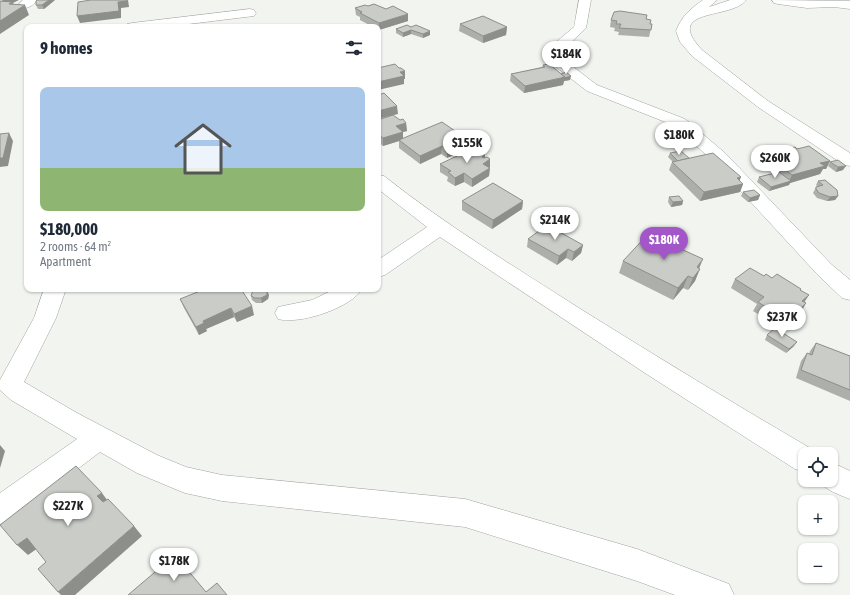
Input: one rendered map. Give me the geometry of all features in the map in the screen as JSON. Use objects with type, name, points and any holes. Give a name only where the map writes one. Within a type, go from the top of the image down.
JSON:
[{"type":"street","points":[[585,0],[580,28],[556,50],[552,57],[592,88],[678,122],[695,135],[747,186],[824,268],[850,292]]},
{"type":"street","points":[[711,0],[697,10],[686,22],[683,31],[686,42],[697,53],[763,104],[850,161]]},
{"type":"street","points":[[694,14],[725,8],[740,0]]},
{"type":"street","points":[[778,0],[806,4],[839,3]]},
{"type":"street","points":[[811,0],[839,3]]},
{"type":"street","points":[[156,24],[250,12]]},
{"type":"street","points":[[381,182],[440,228],[720,409],[798,456]]},
{"type":"street","points":[[381,268],[440,228]]},
{"type":"street","points":[[54,292],[44,318],[10,385],[20,393],[147,464],[185,480],[222,488],[288,493],[465,513],[638,565],[718,595]]},
{"type":"street","points":[[286,313],[317,308],[332,302],[347,292]]},
{"type":"street","points":[[0,510],[99,438]]},
{"type":"street","points":[[838,479],[850,486]]},
{"type":"building","points":[[37,0],[49,0],[42,5],[36,5]]},
{"type":"building","points":[[91,0],[127,1],[118,2],[119,11],[77,16],[78,2]]},
{"type":"building","points":[[0,1],[12,2],[9,4],[25,5],[0,21]]},
{"type":"building","points":[[374,4],[386,9],[393,6],[408,14],[379,23],[360,13],[362,12],[355,8]]},
{"type":"building","points":[[620,11],[647,15],[646,19],[651,20],[651,30],[619,28],[621,24],[616,24],[617,21],[611,20],[614,12]]},
{"type":"building","points":[[483,16],[507,27],[483,36],[460,24]]},
{"type":"building","points":[[407,25],[411,27],[416,25],[430,31],[423,34],[411,30],[403,33],[396,29]]},
{"type":"building","points":[[395,64],[405,71],[400,72],[404,76],[381,81],[381,67]]},
{"type":"building","points":[[549,64],[565,77],[525,86],[511,74],[545,67],[543,65]]},
{"type":"building","points":[[566,72],[571,76],[564,78],[565,77],[561,74]]},
{"type":"building","points":[[384,93],[397,106],[381,110],[381,94]]},
{"type":"building","points":[[393,115],[400,120],[403,119],[406,123],[396,126],[403,132],[383,138],[381,136],[381,119]]},
{"type":"building","points":[[442,122],[458,133],[454,135],[464,142],[447,150],[442,146],[420,156],[399,140]]},
{"type":"building","points":[[9,133],[3,158],[0,158],[0,134]]},
{"type":"building","points":[[809,146],[830,161],[820,163],[825,166],[792,175],[768,157],[782,153],[779,151],[795,147],[797,149]]},
{"type":"building","points":[[474,148],[485,155],[482,157],[487,157],[490,159],[483,164],[490,168],[472,179],[464,173],[455,178],[448,172],[451,171],[440,164]]},
{"type":"building","points":[[681,151],[689,158],[678,161],[670,153]]},
{"type":"building","points":[[713,153],[741,177],[737,178],[743,184],[704,192],[672,162]]},
{"type":"building","points":[[838,160],[846,166],[838,167],[830,162]]},
{"type":"building","points":[[779,172],[791,181],[771,187],[759,177]]},
{"type":"building","points":[[825,180],[837,190],[838,196],[830,197],[819,193],[816,187],[823,185],[818,181]]},
{"type":"building","points":[[493,183],[523,201],[493,220],[462,201]]},
{"type":"building","points":[[754,190],[760,195],[750,198],[743,192]]},
{"type":"building","points":[[679,196],[683,201],[673,202],[669,197]]},
{"type":"building","points":[[547,225],[583,245],[574,252],[568,249],[559,256],[528,239]]},
{"type":"building","points":[[648,234],[703,259],[697,267],[700,269],[693,278],[688,276],[678,288],[623,261]]},
{"type":"building","points":[[750,268],[764,276],[766,274],[772,278],[777,274],[801,289],[800,290],[809,295],[802,301],[806,303],[799,310],[793,306],[781,317],[758,302],[764,297],[735,279]]},
{"type":"building","points":[[198,292],[243,292],[252,306],[234,314],[231,308],[203,321],[204,323],[196,327],[180,299]]},
{"type":"building","points":[[252,292],[267,292],[267,295],[261,298],[251,296]]},
{"type":"building","points":[[775,328],[797,342],[789,349],[767,335]]},
{"type":"building","points":[[816,343],[850,356],[850,390],[801,370],[807,353],[812,355]]},
{"type":"building","points":[[76,466],[102,493],[97,496],[103,502],[108,499],[134,526],[58,592],[38,569],[46,562],[27,538],[17,545],[0,525]]},
{"type":"building","points":[[175,555],[206,592],[217,583],[227,595],[128,595]]}]
